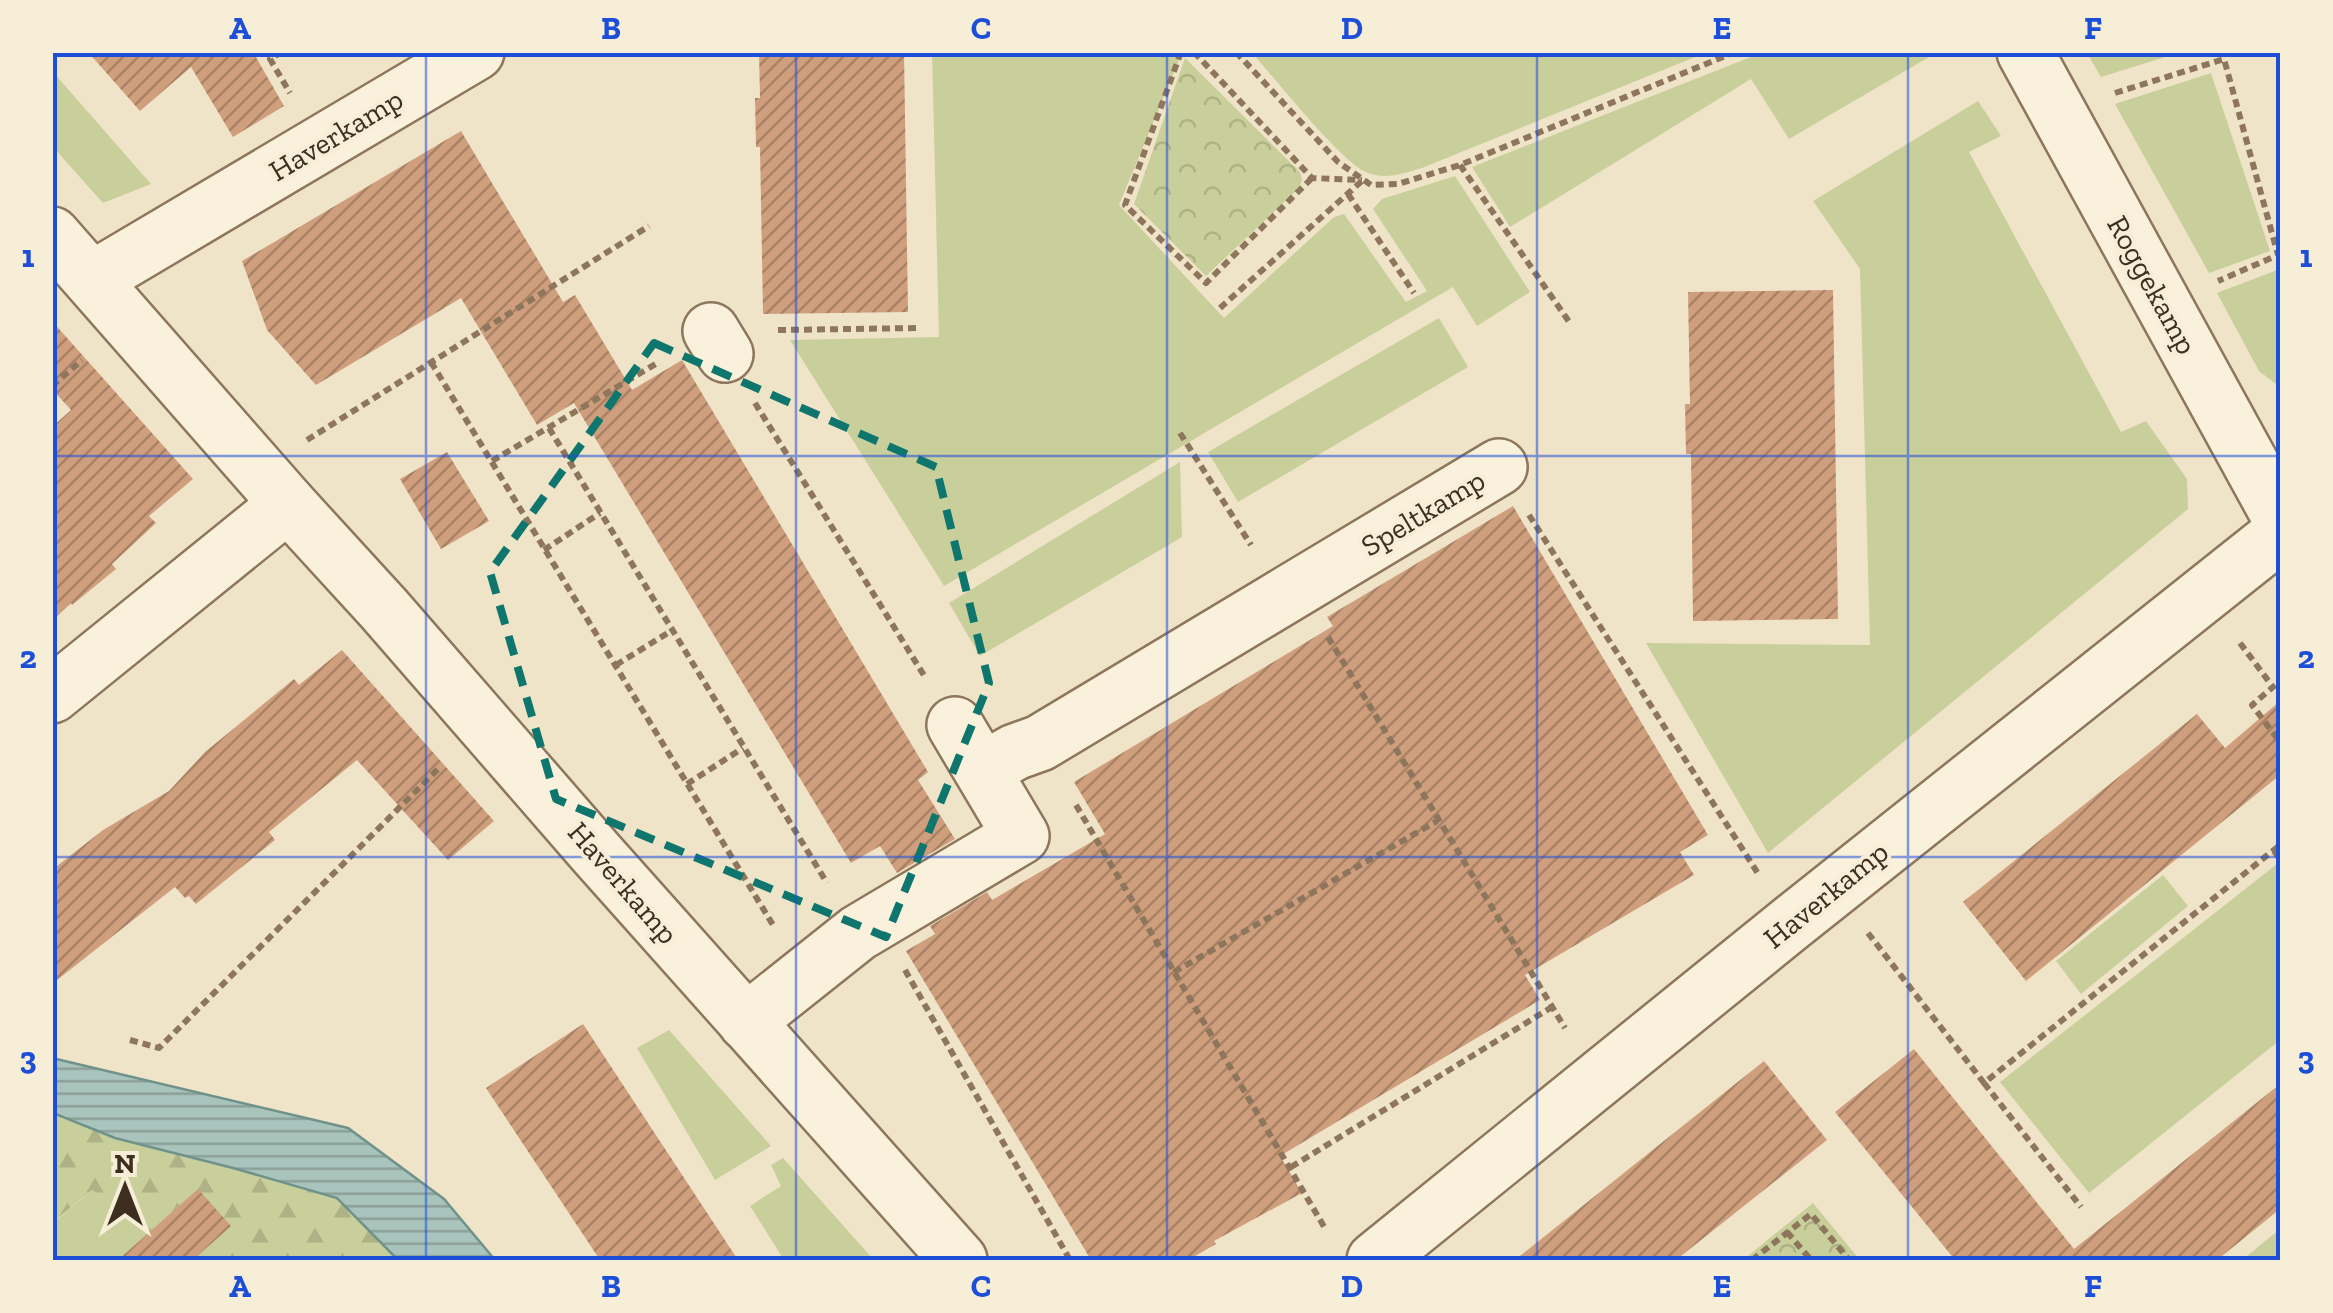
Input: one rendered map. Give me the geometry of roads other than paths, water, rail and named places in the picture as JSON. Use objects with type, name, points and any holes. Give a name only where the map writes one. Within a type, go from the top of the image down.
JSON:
[{"type":"street","name":"Haverkamp","points":[[94,280],[476,52]]},
{"type":"street","name":"Roggekamp","points":[[2025,52],[2280,517]]},
{"type":"street","name":"Haverkamp","points":[[52,235],[959,1260]]},
{"type":"street","name":"Speltkamp","points":[[983,770],[1015,752],[1040,744],[1499,467]]},
{"type":"street","points":[[52,695],[273,487]]},
{"type":"street","name":"Haverkamp","points":[[1374,1260],[2280,534]]},
{"type":"street","points":[[746,1022],[858,933],[1021,836],[955,725]]},
{"type":"water","points":[[52,1058],[348,1128],[444,1199],[495,1260],[398,1260],[337,1198],[115,1138],[53,1113]]}]
